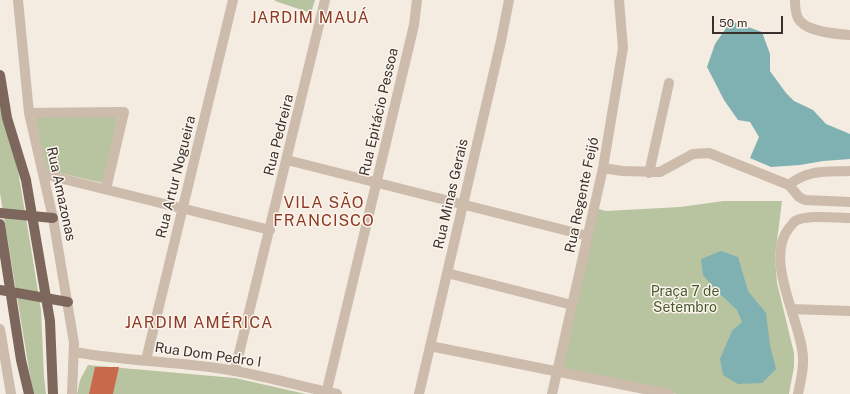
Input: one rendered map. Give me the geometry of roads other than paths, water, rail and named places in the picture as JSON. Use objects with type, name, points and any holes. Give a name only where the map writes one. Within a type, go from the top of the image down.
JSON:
[{"type":"main road","points":[[0,75],[7,118],[26,180],[50,322],[53,394]]},
{"type":"main road","points":[[0,213],[53,218]]},
{"type":"main road","points":[[0,224],[5,291],[29,394]]},
{"type":"main road","points":[[5,291],[68,302]]},
{"type":"street","name":"Rua Amazonas","points":[[18,0],[29,113],[53,218],[75,352],[72,394]]},
{"type":"street","name":"Rua Artur Nogueira","points":[[146,360],[233,0]]},
{"type":"street","name":"Rua Pedreira","points":[[235,370],[325,0]]},
{"type":"street","name":"Rua Epitácio Pessoa","points":[[330,393],[376,182],[414,25],[417,0]]},
{"type":"street","name":"Rua Minas Gerais","points":[[419,394],[501,41],[509,0]]},
{"type":"street","name":"Rua Regente Feijó","points":[[552,394],[603,168],[623,48],[619,0]]},
{"type":"street","points":[[795,0],[800,21],[815,31],[850,35]]},
{"type":"street","points":[[649,173],[669,83]]},
{"type":"street","points":[[29,113],[124,112],[106,189]]},
{"type":"street","points":[[603,168],[649,173],[660,172],[693,154],[709,153],[789,185],[795,194],[806,200],[850,202]]},
{"type":"street","points":[[287,160],[588,236]]},
{"type":"street","points":[[789,185],[796,178],[811,173],[850,171]]},
{"type":"street","points":[[43,174],[270,230]]},
{"type":"street","points":[[798,394],[803,367],[802,348],[783,282],[780,258],[785,234],[795,222],[807,218],[850,218]]},
{"type":"street","points":[[447,273],[572,305]]},
{"type":"street","points":[[791,309],[850,311]]},
{"type":"street","points":[[0,330],[11,394]]},
{"type":"street","points":[[430,346],[669,394]]},
{"type":"street","name":"Rua Dom Pedro I","points":[[75,352],[235,370],[330,393]]},
{"type":"water","points":[[731,21],[762,32],[770,54],[770,71],[786,93],[794,101],[813,110],[826,124],[850,134],[850,159],[771,167],[750,158],[759,137],[750,122],[738,120],[724,100],[707,67],[715,44]]},
{"type":"water","points":[[721,251],[738,257],[748,291],[766,313],[770,346],[776,369],[762,383],[738,384],[723,375],[720,359],[732,331],[742,322],[737,310],[703,275],[701,259]]},
{"type":"district","name":"JARDIM MAUÁ","points":[[310,18]]},
{"type":"district","name":"VILA SÃO FRANCISCO","points":[[324,212]]},
{"type":"district","name":"JARDIM AMÉRICA","points":[[199,323]]},
{"type":"park label","name":"Praça 7 de Setembro","points":[[685,300]]}]
